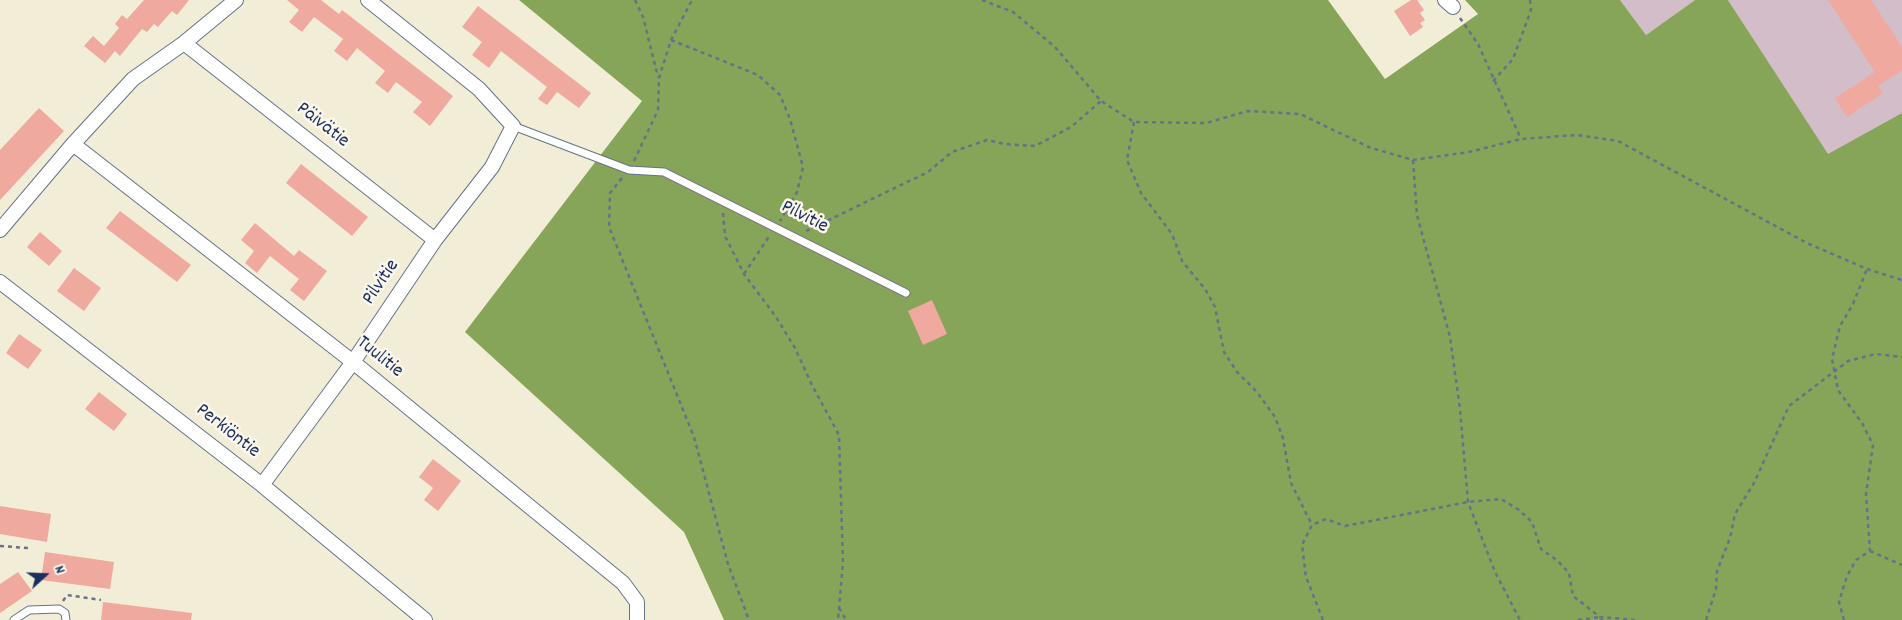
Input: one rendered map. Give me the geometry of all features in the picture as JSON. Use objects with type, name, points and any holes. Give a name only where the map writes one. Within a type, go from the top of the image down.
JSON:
[{"type":"street","points":[[0,230],[73,144],[133,79],[184,43],[236,0]]},
{"type":"street","name":"Pilvitie","points":[[262,485],[353,362],[435,240],[492,167],[513,126],[479,89],[368,0]]},
{"type":"street","name":"Päivätie","points":[[184,43],[435,240]]},
{"type":"street","name":"Tuulitie","points":[[73,144],[353,362],[623,583],[637,602],[637,620]]},
{"type":"street","name":"Perkiöntie","points":[[0,282],[262,485],[425,620]]},
{"type":"lane","name":"Pilvitie","points":[[513,126],[630,170],[664,172],[906,292]]},
{"type":"lane","points":[[14,620],[29,610],[59,609],[65,613],[66,620]]},
{"type":"path","points":[[635,0],[643,17],[658,78],[658,110],[630,170],[610,193],[609,227],[694,437],[728,564],[749,620]]},
{"type":"path","points":[[658,78],[671,40],[692,0]]},
{"type":"path","points":[[982,0],[1013,12],[1055,47],[1101,101],[1134,122],[1206,123],[1248,111],[1300,114],[1371,148],[1414,160],[1469,152],[1520,139],[1577,135],[1618,141],[1806,243],[1902,280]]},
{"type":"path","points":[[1493,81],[1513,59],[1531,10],[1530,0]]},
{"type":"path","points":[[1449,4],[1478,44],[1520,139]]},
{"type":"path","points":[[671,40],[758,75],[780,95],[790,119],[804,167],[797,192],[744,274]]},
{"type":"path","points":[[795,236],[847,209],[928,172],[952,152],[986,140],[1005,144],[1035,146],[1071,127],[1101,101]]},
{"type":"path","points":[[1134,122],[1127,160],[1141,193],[1172,234],[1182,261],[1205,289],[1215,306],[1224,352],[1237,372],[1257,392],[1275,417],[1283,438],[1292,483],[1312,525]]},
{"type":"path","points":[[1414,160],[1417,215],[1450,337],[1460,409],[1468,502],[1495,572],[1520,620]]},
{"type":"path","points":[[721,199],[725,236],[744,274],[776,317],[795,348],[838,435],[843,562],[838,620]]},
{"type":"path","points":[[1867,268],[1853,304],[1840,326],[1832,359],[1838,390],[1862,423],[1873,445],[1866,494],[1870,551]]},
{"type":"path","points":[[1706,620],[1716,589],[1717,571],[1730,538],[1735,514],[1754,484],[1789,406],[1808,390],[1835,373],[1848,361],[1876,354],[1902,357]]},
{"type":"path","points":[[1323,620],[1306,577],[1302,545],[1312,525],[1326,519],[1344,526],[1468,502],[1501,499],[1519,510],[1532,522],[1540,549],[1558,560],[1569,574],[1573,596],[1601,618]]},
{"type":"path","points":[[0,546],[28,548]]},
{"type":"path","points":[[1870,551],[1902,565]]},
{"type":"path","points":[[1844,620],[1839,602],[1848,576],[1856,560],[1870,551]]},
{"type":"path","points":[[59,609],[67,595],[100,600]]},
{"type":"path","points":[[839,607],[846,620]]},
{"type":"path","points":[[1578,620],[1601,618],[1635,620]]},
{"type":"shaded area","points":[[1620,0],[1695,0],[1646,35]]},
{"type":"shaded area","points":[[1728,0],[1902,0],[1902,113],[1828,155]]},
{"type":"green space","points":[[519,0],[1328,0],[1385,79],[1478,14],[1465,0],[1620,0],[1646,35],[1695,0],[1728,0],[1828,154],[1902,113],[1902,620],[724,620],[684,532],[465,332],[642,101]]},
{"type":"building","points":[[144,0],[189,0],[177,15],[172,11],[158,27],[154,24],[147,32],[142,29],[120,56],[115,51],[105,63],[84,46],[93,36],[104,46],[119,28],[115,24],[122,15],[127,19]]},
{"type":"building","points":[[287,0],[321,0],[339,14],[342,10],[453,96],[430,126],[413,112],[422,102],[396,82],[388,93],[375,83],[385,71],[357,48],[347,61],[334,51],[343,39],[314,17],[302,32],[289,22],[299,10]]},
{"type":"building","points":[[1411,0],[1417,0],[1424,10],[1420,13],[1425,20],[1420,23],[1423,27],[1410,36],[1394,11]]},
{"type":"building","points":[[1828,0],[1871,0],[1902,47],[1902,70],[1878,86],[1883,93],[1847,117],[1835,98],[1875,72]]},
{"type":"building","points":[[478,6],[591,93],[579,108],[557,92],[547,105],[538,99],[547,87],[501,51],[489,68],[472,55],[482,42],[462,27]]},
{"type":"building","points":[[39,108],[64,131],[0,200],[0,150]]},
{"type":"building","points":[[301,164],[368,217],[352,236],[286,183]]},
{"type":"building","points":[[120,211],[191,265],[177,282],[106,228]]},
{"type":"building","points":[[255,223],[294,256],[299,250],[327,271],[304,301],[290,290],[299,279],[270,256],[257,273],[245,263],[254,251],[241,240]]},
{"type":"building","points":[[40,232],[62,251],[49,266],[27,247]]},
{"type":"building","points":[[74,268],[101,288],[84,311],[57,291]]},
{"type":"building","points":[[932,300],[947,334],[923,345],[908,311]]},
{"type":"building","points":[[19,334],[42,350],[28,369],[6,353]]},
{"type":"building","points":[[99,392],[127,414],[114,431],[85,409]]},
{"type":"building","points":[[433,459],[461,481],[438,511],[424,500],[433,488],[419,477]]},
{"type":"building","points":[[0,506],[51,514],[47,542],[0,534]]},
{"type":"building","points":[[45,552],[114,562],[110,589],[41,580]]},
{"type":"building","points":[[18,572],[32,591],[0,613],[0,584]]},
{"type":"building","points":[[103,602],[192,613],[191,620],[101,620]]}]
